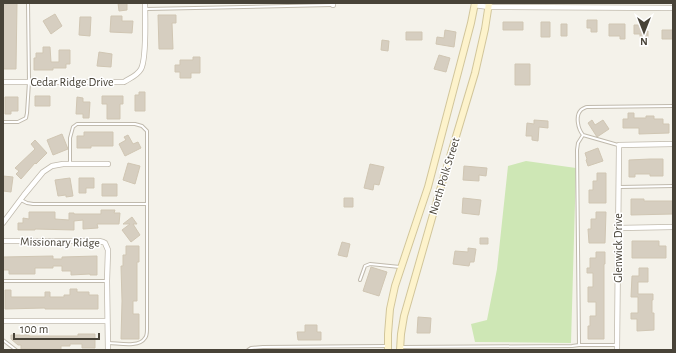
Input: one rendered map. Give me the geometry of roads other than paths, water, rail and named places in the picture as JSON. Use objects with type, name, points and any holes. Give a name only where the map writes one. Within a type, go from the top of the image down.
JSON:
[{"type":"main road","name":"North Polk Street","points":[[388,348],[390,309],[395,286],[428,187],[471,23],[474,4]]},
{"type":"main road","name":"North Polk Street","points":[[400,348],[404,316],[475,73],[489,5]]},
{"type":"main road","points":[[428,187],[440,190]]},
{"type":"street","name":"Cedar Ridge Drive","points":[[3,82],[124,82],[136,75],[142,67],[144,56],[145,3]]},
{"type":"street","points":[[474,4],[673,8]]},
{"type":"street","points":[[619,145],[673,144]]},
{"type":"street","name":"Glenwick Drive","points":[[617,348],[619,145]]},
{"type":"street","points":[[3,223],[43,172],[52,166],[63,164],[108,164]]},
{"type":"street","points":[[618,228],[673,227]]},
{"type":"street","name":"Missionary Ridge","points":[[3,242],[103,242],[107,246],[106,281],[108,350]]},
{"type":"street","points":[[3,321],[107,321]]},
{"type":"lane","points":[[3,122],[18,122],[26,118],[29,82],[28,3]]},
{"type":"lane","points":[[145,9],[333,4]]},
{"type":"lane","points":[[619,145],[583,135],[579,131],[578,118],[581,109],[587,107],[673,106]]},
{"type":"lane","points":[[70,164],[70,138],[73,127],[77,124],[135,124],[145,128],[147,134],[146,335],[145,339],[138,344],[107,343]]},
{"type":"lane","points":[[579,345],[577,150],[578,143],[583,135]]},
{"type":"lane","points":[[618,187],[673,186]]},
{"type":"lane","points":[[20,200],[33,204],[147,204]]},
{"type":"lane","points":[[360,280],[365,266],[370,264],[402,267]]},
{"type":"lane","points":[[3,281],[106,281]]},
{"type":"lane","points":[[3,340],[16,350]]},
{"type":"lane","points":[[400,348],[579,345],[617,348]]},
{"type":"lane","points":[[248,350],[251,348],[263,347],[388,348]]}]
